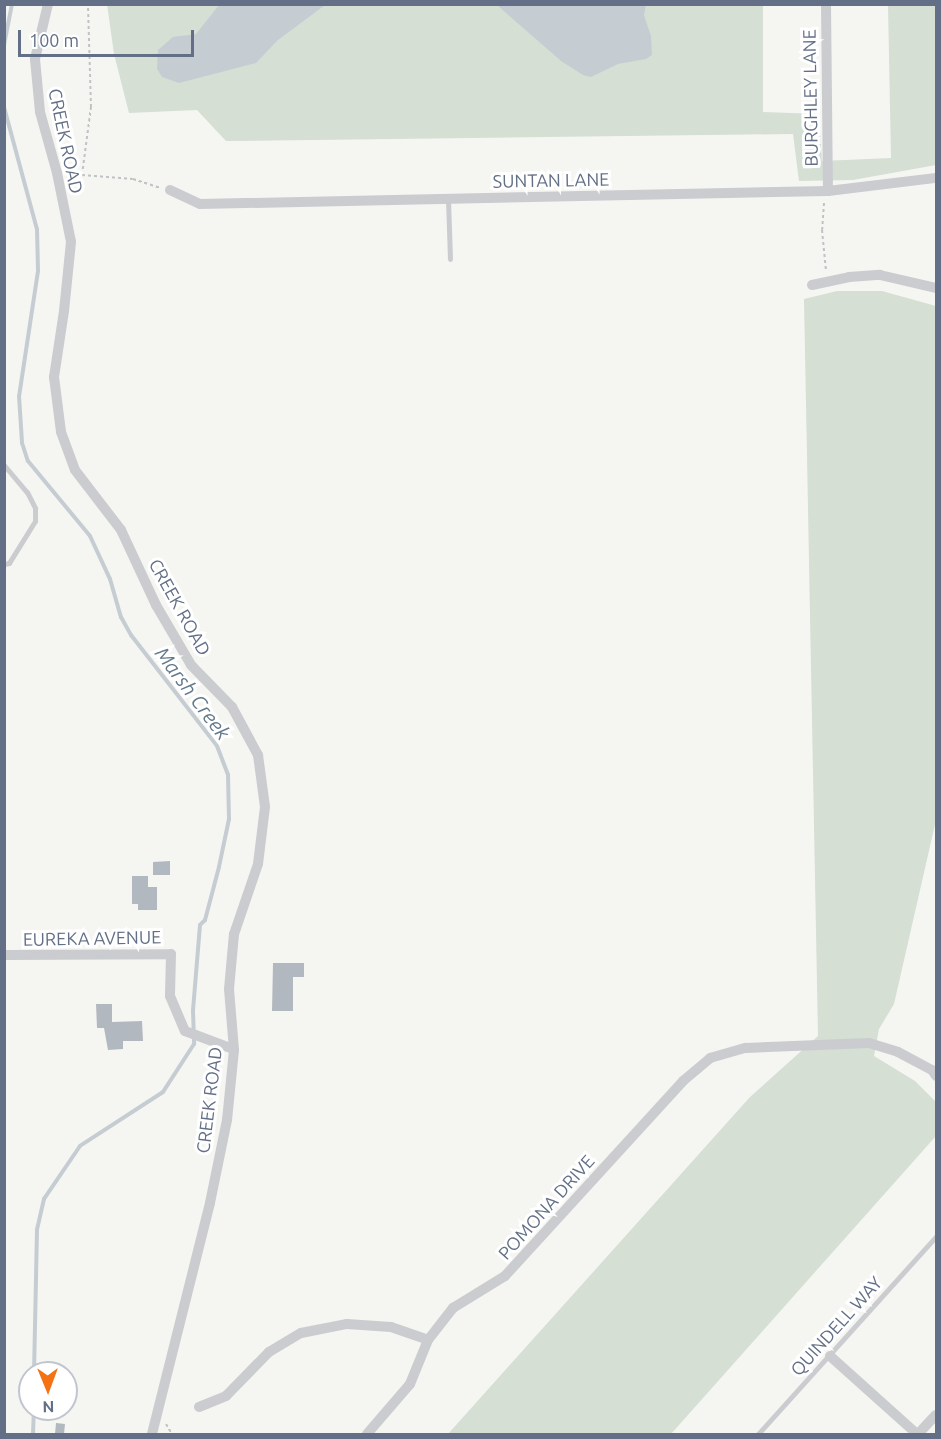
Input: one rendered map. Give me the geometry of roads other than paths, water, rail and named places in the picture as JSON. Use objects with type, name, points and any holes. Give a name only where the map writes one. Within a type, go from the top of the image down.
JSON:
[{"type":"street","name":"CREEK ROAD","points":[[48,4],[35,59],[40,112],[59,182],[71,242],[54,377],[61,432],[75,470],[121,530],[156,605],[191,665],[232,708],[258,754],[265,807],[258,864],[234,934],[229,988],[234,1049],[227,1120],[210,1203],[152,1434]]},
{"type":"street","name":"BURGHLEY LANE","points":[[826,4],[826,191]]},
{"type":"street","name":"SUNTAN LANE","points":[[170,190],[200,204],[826,191],[936,178]]},
{"type":"street","points":[[812,285],[880,275],[936,288]]},
{"type":"street","name":"EUREKA AVENUE","points":[[4,955],[171,954],[170,996],[185,1031],[234,1049]]},
{"type":"street","name":"POMONA DRIVE","points":[[367,1434],[410,1384],[428,1340],[453,1308],[505,1276],[683,1081],[710,1058],[746,1048],[869,1043],[898,1052],[932,1070],[936,1076]]},
{"type":"street","points":[[199,1407],[226,1396],[269,1352],[301,1333],[347,1324],[391,1327],[428,1340]]},
{"type":"street","points":[[830,1356],[918,1434],[936,1415]]},
{"type":"lane","points":[[448,199],[450,259]]},
{"type":"lane","points":[[4,465],[27,492],[36,508],[35,521],[9,563],[4,564]]},
{"type":"lane","name":"QUINDELL WAY","points":[[758,1434],[936,1236]]},
{"type":"waterway","name":"Marsh Creek","points":[[4,45],[12,4]]},
{"type":"waterway","name":"Marsh Creek","points":[[4,107],[37,229],[38,271],[19,396],[22,443],[28,461],[90,536],[110,579],[121,617],[131,635],[217,746],[228,775],[229,819],[205,920],[200,925],[193,1011],[194,1044],[163,1092],[80,1146],[44,1199],[37,1230],[34,1361]]},
{"type":"waterway","name":"Marsh Creek","points":[[33,1434],[34,1421]]}]
